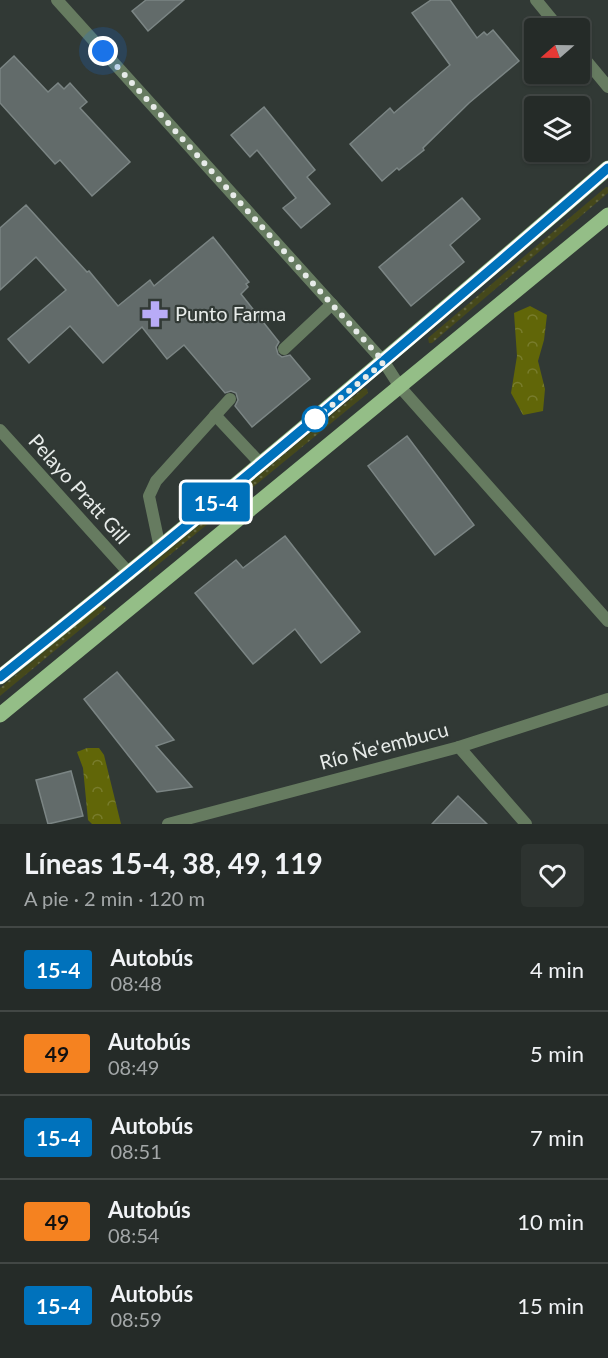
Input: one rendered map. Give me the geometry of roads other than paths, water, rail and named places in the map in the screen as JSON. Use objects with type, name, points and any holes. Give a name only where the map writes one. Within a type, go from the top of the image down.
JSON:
[{"type":"main road","points":[[0,677],[130,574],[384,362],[608,168]]},
{"type":"main road","points":[[0,715],[608,215]]},
{"type":"street","points":[[57,0],[384,362],[400,387],[608,621]]},
{"type":"street","points":[[536,0],[551,18]]},
{"type":"street","points":[[590,65],[608,87]]},
{"type":"street","points":[[284,349],[332,304]]},
{"type":"street","points":[[160,548],[149,496],[156,481],[230,399]]},
{"type":"street","points":[[215,415],[261,464]]},
{"type":"street","name":"Pelayo Pratt Gill","points":[[0,430],[130,574]]},
{"type":"street","name":"Río Ñe'embucu","points":[[168,824],[459,747],[608,699]]},
{"type":"street","points":[[459,747],[526,824]]},
{"type":"place","name":"Punto Farma","points":[[155,314]]}]
